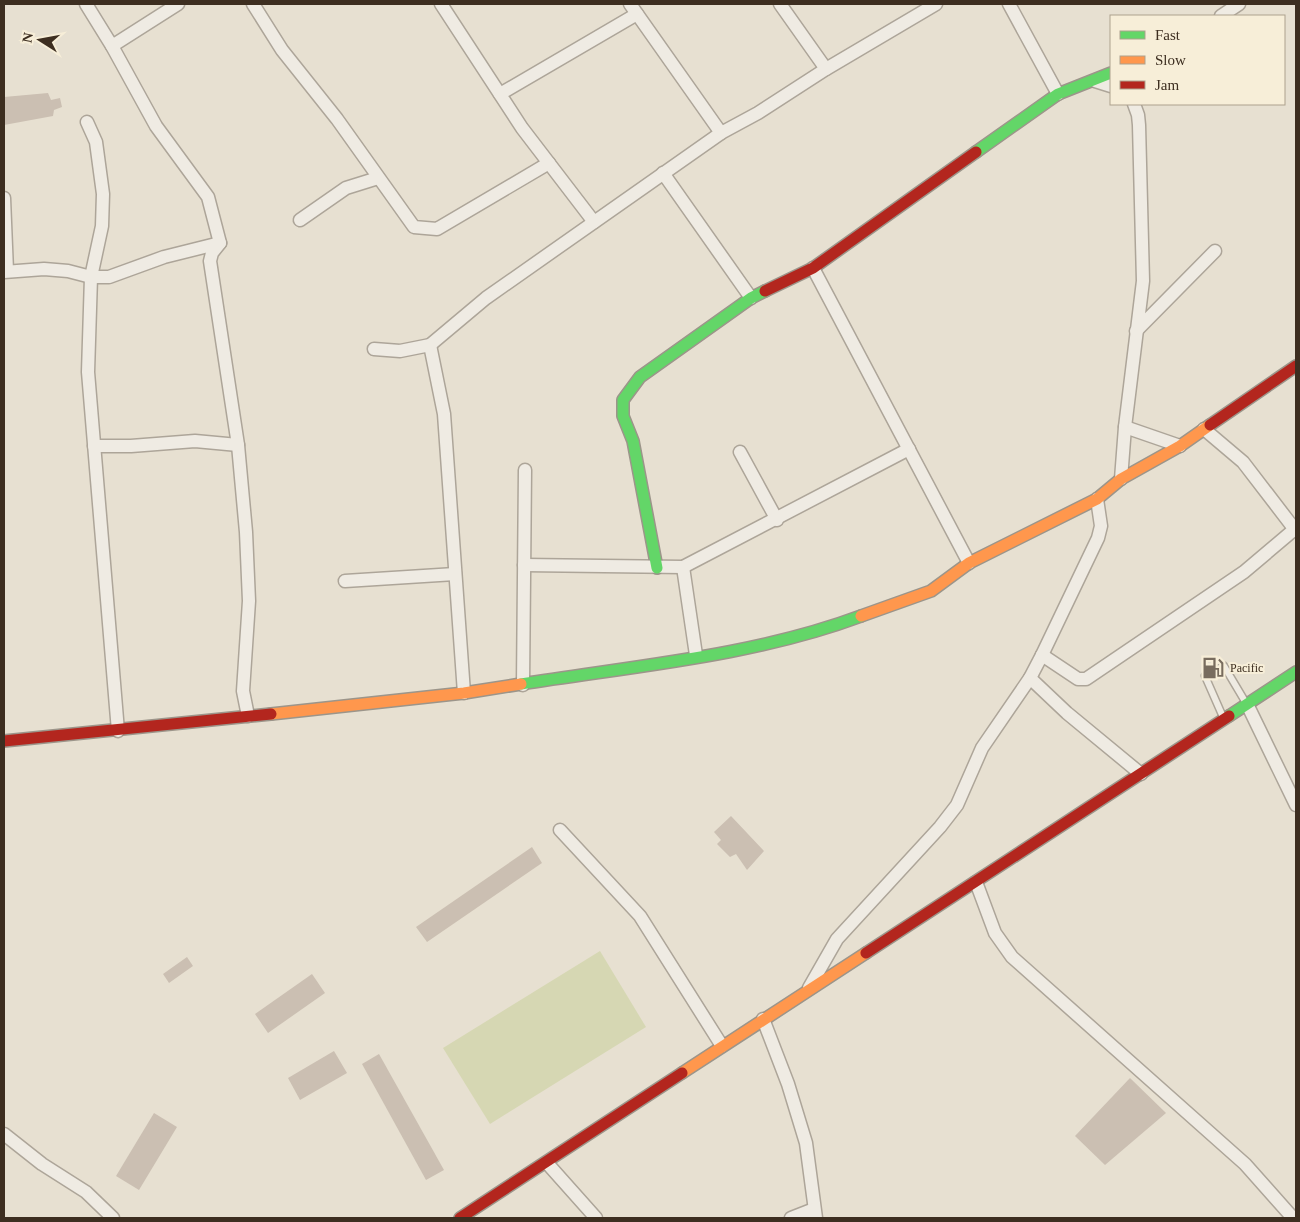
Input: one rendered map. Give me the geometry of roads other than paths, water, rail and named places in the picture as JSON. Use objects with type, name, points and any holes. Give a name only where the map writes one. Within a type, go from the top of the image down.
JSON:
[{"type":"street","points":[[86,4],[112,46],[156,126],[208,197],[220,243]]},
{"type":"street","points":[[112,46],[178,4]]},
{"type":"street","points":[[253,4],[282,50],[337,119],[414,228],[437,229],[549,163]]},
{"type":"street","points":[[441,4],[500,94],[594,222]]},
{"type":"street","points":[[780,4],[826,68]]},
{"type":"street","points":[[374,350],[400,351],[430,345],[486,298],[721,133],[758,113],[826,68],[936,4]]},
{"type":"street","points":[[1009,4],[1058,94]]},
{"type":"street","points":[[1222,15],[1239,4]]},
{"type":"street","points":[[500,94],[634,9],[721,133]]},
{"type":"street","points":[[657,568],[633,441],[623,416],[623,400],[640,377],[751,298],[813,268],[1058,94],[1110,74]]},
{"type":"street","points":[[1095,81],[1110,86]]},
{"type":"street","points":[[1122,479],[1125,427],[1143,281],[1139,125],[1134,105]]},
{"type":"street","points":[[87,122],[96,142],[103,194],[102,226],[91,277],[88,372],[118,731]]},
{"type":"street","points":[[663,173],[751,298]]},
{"type":"street","points":[[300,220],[346,188],[378,178]]},
{"type":"street","points":[[4,198],[5,271],[44,269],[68,271],[91,277],[109,277],[164,257],[220,243]]},
{"type":"street","points":[[220,243],[212,252],[210,261],[238,445],[246,532],[248,581],[243,691],[248,716]]},
{"type":"street","points":[[1136,331],[1215,251]]},
{"type":"street","points":[[813,268],[969,563]]},
{"type":"street","points":[[430,345],[444,414],[464,693]]},
{"type":"street","points":[[4,741],[118,731],[464,693],[765,645],[816,633],[932,590],[969,563],[1097,499],[1122,479],[1180,446],[1296,366]]},
{"type":"street","points":[[1125,427],[1180,446]]},
{"type":"street","points":[[1042,655],[1078,679],[1086,679],[1244,572],[1296,529],[1243,462],[1204,428]]},
{"type":"street","points":[[94,446],[131,446],[195,441],[238,445]]},
{"type":"street","points":[[524,565],[682,567],[777,520],[909,449]]},
{"type":"street","points":[[740,452],[777,520]]},
{"type":"street","points":[[523,685],[525,470]]},
{"type":"street","points":[[809,988],[838,938],[940,827],[957,805],[982,748],[1030,678],[1098,538],[1101,526],[1097,499]]},
{"type":"street","points":[[682,567],[696,655]]},
{"type":"street","points":[[345,581],[455,574]]},
{"type":"street","points":[[460,1218],[547,1163],[809,988],[976,882],[1223,718],[1296,672]]},
{"type":"street","points":[[1030,678],[1067,713],[1141,774]]},
{"type":"street","points":[[1247,704],[1296,805]]},
{"type":"street","points":[[560,830],[640,916],[722,1046]]},
{"type":"street","points":[[976,882],[995,933],[1012,957],[1245,1164],[1293,1218]]},
{"type":"street","points":[[763,1019],[788,1084],[806,1142],[815,1214],[791,1218]]},
{"type":"street","points":[[4,1134],[42,1164],[86,1192],[113,1218]]},
{"type":"street","points":[[547,1163],[596,1218]]},
{"type":"lane","points":[[1223,718],[1205,676],[1224,666],[1247,704]]},
{"type":"place","name":"Pacific","points":[[1213,668]]}]
